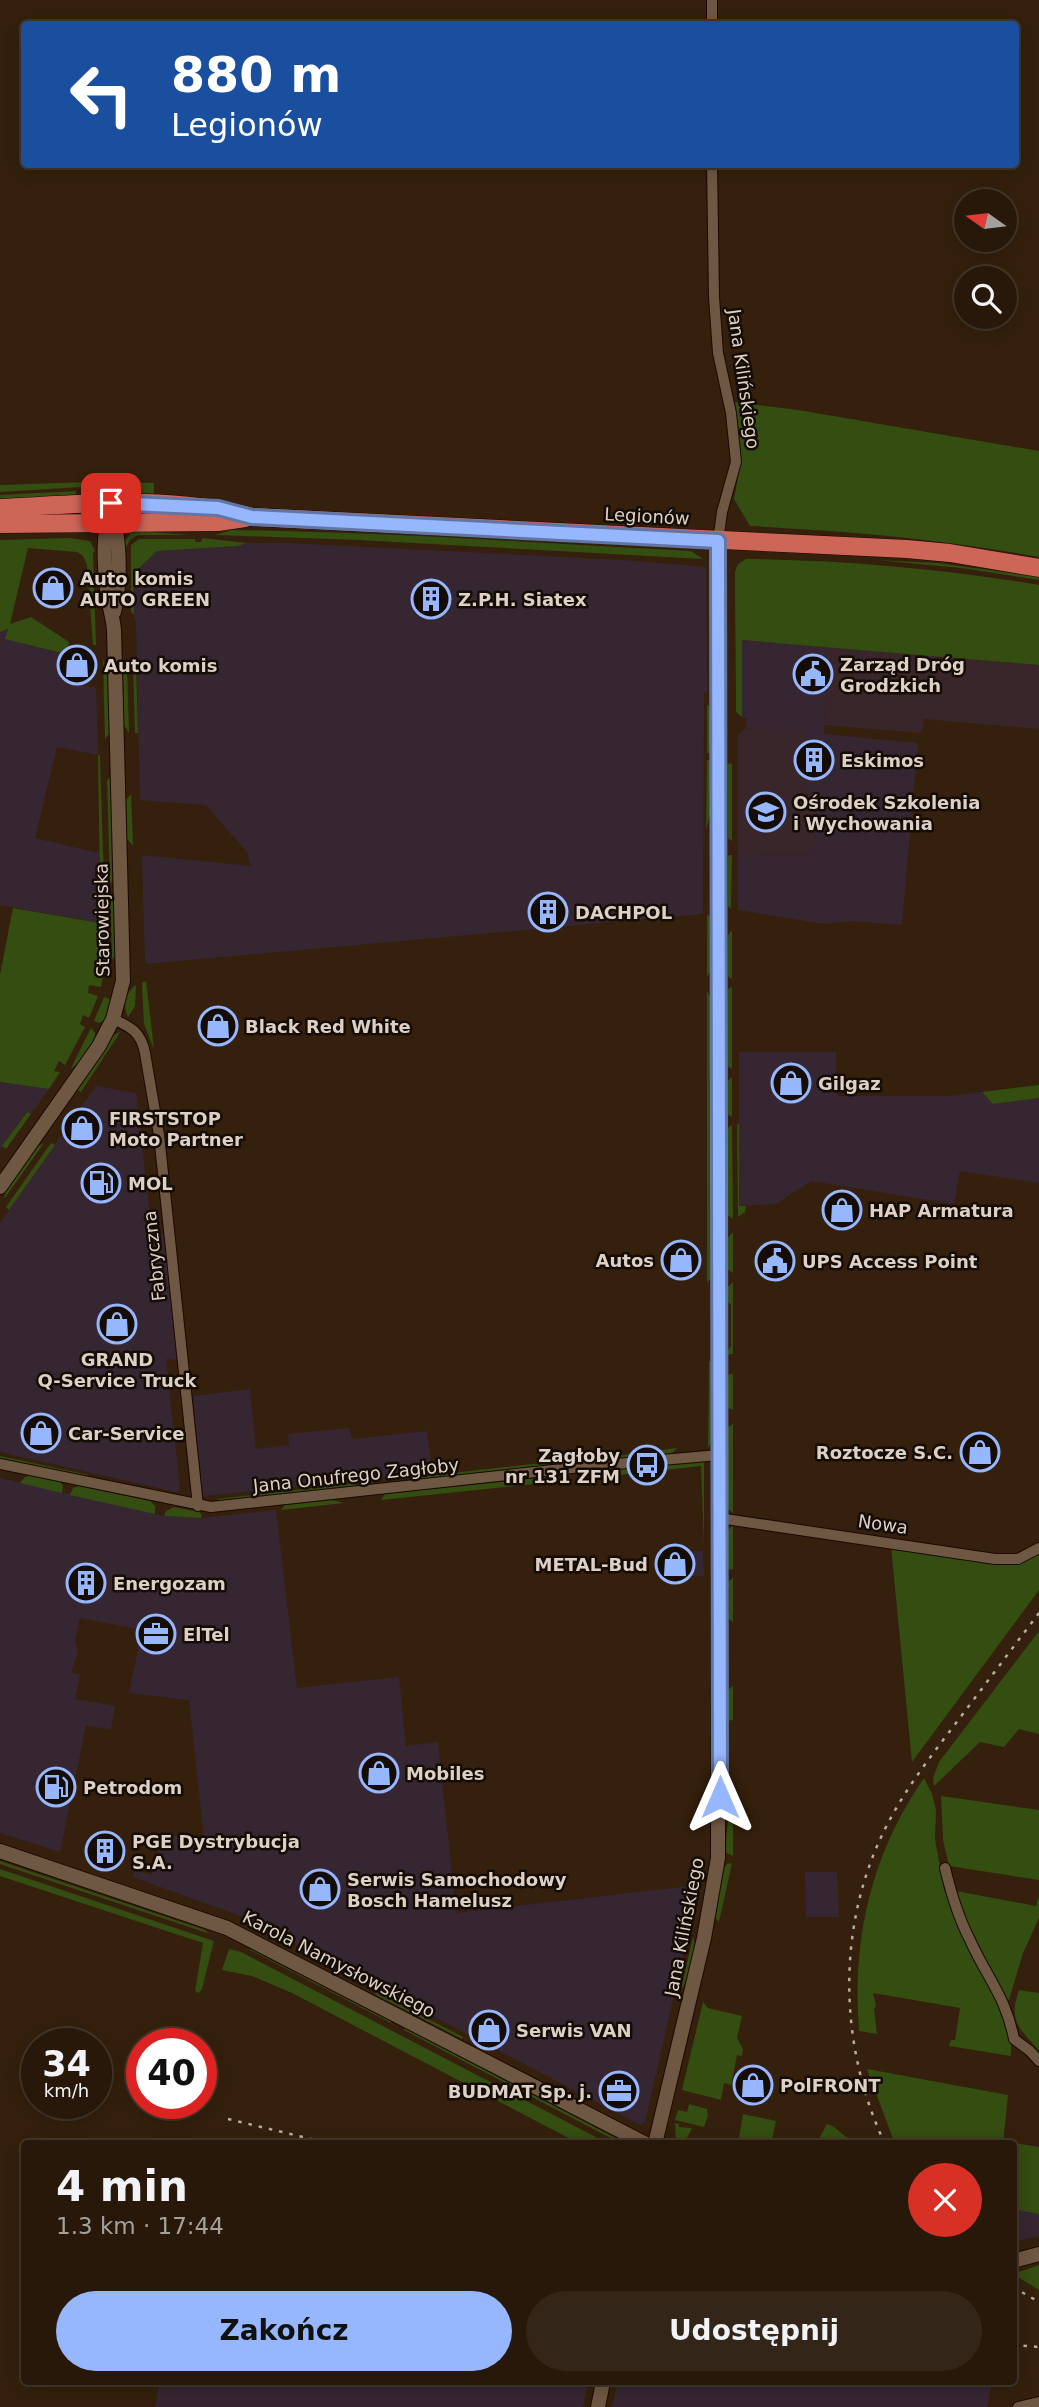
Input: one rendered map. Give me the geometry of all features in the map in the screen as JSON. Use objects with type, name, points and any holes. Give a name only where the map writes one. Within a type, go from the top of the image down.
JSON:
[{"type":"highway","name":"Legionów","points":[[0,508],[111,503],[218,508],[252,517]]},
{"type":"highway","name":"Legionów","points":[[0,524],[218,522],[252,517],[917,550],[1039,568]]},
{"type":"street","points":[[712,0],[712,21]]},
{"type":"street","name":"Jana Kilińskiego","points":[[656,2140],[706,1931],[716,1877],[720,1816],[718,541],[722,512],[736,462],[731,413],[718,353],[714,297],[712,168]]},
{"type":"street","name":"Starowiejska","points":[[0,1187],[94,1055],[113,1019],[123,981],[113,617],[118,596],[110,522],[111,503]]},
{"type":"street","name":"Fabryczna","points":[[113,1019],[135,1030],[142,1040],[145,1053],[159,1135],[198,1506]]},
{"type":"street","name":"Jana Onufrego Zagłoby","points":[[0,1464],[198,1506],[225,1507],[580,1467],[719,1455]]},
{"type":"street","name":"Nowa","points":[[719,1518],[989,1558],[1018,1559],[1039,1548]]},
{"type":"street","name":"Karola Namysłowskiego","points":[[0,1851],[227,1928],[638,2140]]},
{"type":"street","points":[[946,1868],[956,1908],[976,1953],[1003,1999],[1014,2039],[1039,2061]]},
{"type":"street","points":[[1017,2260],[1039,2254]]},
{"type":"street","points":[[598,2407],[602,2385]]},
{"type":"street","points":[[1018,2407],[1039,2402]]},
{"type":"shaded area","points":[[247,543],[623,560],[706,567],[703,914],[145,964],[142,855],[251,866],[247,852],[206,805],[140,800],[133,574],[157,551],[238,546]]},
{"type":"shaded area","points":[[8,628],[6,639],[66,654],[60,679],[96,688],[98,755],[57,747],[35,838],[99,853],[100,923],[0,905],[0,632]]},
{"type":"shaded area","points":[[742,640],[831,647],[824,734],[918,743],[902,925],[851,921],[825,924],[738,910],[738,856],[813,855],[818,793],[806,792],[810,734],[746,728],[747,719],[742,717]]},
{"type":"shaded area","points":[[831,647],[1039,665],[1039,729],[924,719],[922,733],[825,725]]},
{"type":"shaded area","points":[[746,728],[810,733],[806,792],[818,793],[813,855],[738,856],[738,735]]},
{"type":"shaded area","points":[[739,1052],[836,1052],[837,1096],[950,1096],[982,1092],[993,1104],[1039,1098],[1039,1183],[960,1171],[954,1204],[811,1181],[776,1204],[739,1206]]},
{"type":"shaded area","points":[[0,1082],[49,1089],[31,1114],[26,1112],[0,1149]]},
{"type":"shaded area","points":[[96,1086],[136,1093],[152,1232],[164,1234],[178,1360],[166,1359],[180,1490],[176,1492],[0,1452],[0,1223]]},
{"type":"shaded area","points":[[250,1389],[256,1449],[289,1445],[288,1434],[349,1428],[352,1439],[427,1431],[432,1473],[203,1496],[193,1396]]},
{"type":"shaded area","points":[[0,1478],[164,1516],[201,1518],[276,1510],[297,1688],[399,1677],[406,1746],[438,1742],[456,1913],[699,1885],[645,2122],[640,2125],[246,1918],[133,1877],[135,1870],[151,1875],[159,1850],[163,1851],[168,1835],[204,1839],[189,1700],[129,1693],[142,1630],[80,1618],[75,1641],[78,1652],[71,1672],[80,1675],[75,1699],[115,1706],[111,1729],[86,1726],[60,1852],[0,1833]]},
{"type":"shaded area","points":[[681,1551],[703,1551],[704,1576],[681,1576]]},
{"type":"shaded area","points":[[805,1872],[837,1872],[839,1917],[806,1917]]},
{"type":"shaded area","points":[[1017,2210],[1039,2214],[1039,2237],[1017,2240]]},
{"type":"shaded area","points":[[159,2385],[587,2385],[583,2407],[155,2407]]},
{"type":"shaded area","points":[[617,2385],[991,2385],[987,2407],[612,2407]]},
{"type":"green space","points":[[734,402],[798,410],[1039,451],[1039,557],[895,537],[750,526],[734,499],[740,467]]},
{"type":"green space","points":[[154,483],[154,494],[83,494],[82,487],[0,492],[0,485]]},
{"type":"green space","points":[[76,491],[76,495],[0,499],[0,495]]},
{"type":"green space","points":[[231,530],[404,535],[691,551],[703,559],[215,535]]},
{"type":"green space","points":[[137,531],[189,535],[138,535],[130,540],[125,549],[123,543],[131,533]]},
{"type":"green space","points":[[69,538],[90,541],[95,551],[96,645],[93,645],[87,565],[83,556],[77,552],[28,548],[10,624],[31,617],[69,642],[66,654],[5,639],[8,629],[0,632],[0,540]]},
{"type":"green space","points":[[202,538],[247,543],[238,546],[157,551],[133,574],[134,614],[131,613],[131,545],[139,539],[195,539],[195,542],[201,542]]},
{"type":"green space","points":[[746,559],[893,566],[1039,585],[1039,665],[742,640],[742,717],[736,712],[735,572],[738,564]]},
{"type":"green space","points":[[876,560],[938,563],[1039,577],[1039,580],[961,568]]},
{"type":"green space","points":[[103,660],[107,666],[110,733],[105,739]]},
{"type":"green space","points":[[136,664],[138,733],[135,733],[133,665]]},
{"type":"green space","points":[[127,667],[129,733],[124,725],[123,673]]},
{"type":"green space","points":[[707,704],[712,710],[712,753],[707,753]]},
{"type":"green space","points":[[98,755],[100,756],[104,885],[100,885]]},
{"type":"green space","points":[[707,760],[713,760],[714,801],[706,829]]},
{"type":"green space","points":[[726,763],[732,764],[732,841],[726,837]]},
{"type":"green space","points":[[111,777],[113,881],[110,884],[107,780]]},
{"type":"green space","points":[[131,794],[133,846],[127,839],[126,800]]},
{"type":"green space","points":[[729,855],[732,855],[731,909],[727,905]]},
{"type":"green space","points":[[100,895],[105,895],[106,961],[101,987],[89,985],[88,993],[98,996],[89,1018],[83,1015],[80,1024],[85,1027],[65,1065],[59,1061],[54,1071],[60,1072],[49,1089],[0,1082],[0,975],[13,908],[100,923]]},
{"type":"green space","points":[[110,897],[114,900],[116,955],[112,959]]},
{"type":"green space","points":[[707,914],[713,920],[712,969],[707,977]]},
{"type":"green space","points":[[732,930],[732,979],[726,975],[726,938]]},
{"type":"green space","points":[[146,981],[154,1049],[144,1024],[142,983]]},
{"type":"green space","points":[[136,985],[135,1006],[128,1017],[126,1000]]},
{"type":"green space","points":[[732,987],[732,1069],[726,1065],[726,990]]},
{"type":"green space","points":[[707,991],[712,1000],[712,1277],[707,1283]]},
{"type":"green space","points":[[104,997],[111,1003],[105,1020],[99,1023],[94,1021]]},
{"type":"green space","points":[[91,1028],[95,1033],[90,1048],[71,1068]]},
{"type":"green space","points":[[121,1031],[81,1092],[78,1090],[114,1035]]},
{"type":"green space","points":[[732,1077],[732,1117],[726,1113],[726,1083]]},
{"type":"green space","points":[[1039,1085],[1039,1098],[993,1104],[982,1092]]},
{"type":"green space","points":[[27,1112],[31,1114],[6,1149],[2,1146]]},
{"type":"green space","points":[[737,1124],[739,1206],[746,1206],[745,1212],[738,1217]]},
{"type":"green space","points":[[732,1125],[733,1219],[725,1213],[726,1129]]},
{"type":"green space","points":[[44,1143],[4,1199],[6,1191],[37,1147]]},
{"type":"green space","points":[[51,1143],[55,1145],[9,1210],[6,1207]]},
{"type":"green space","points":[[733,1232],[733,1273],[726,1268],[726,1240]]},
{"type":"green space","points":[[733,1282],[733,1354],[725,1355],[731,1346],[731,1305],[725,1299],[726,1289]]},
{"type":"green space","points":[[709,1361],[712,1361],[712,1441],[708,1448]]},
{"type":"green space","points":[[733,1374],[733,1410],[725,1404],[726,1378]]},
{"type":"green space","points":[[733,1424],[733,1513],[726,1507],[725,1429]]},
{"type":"green space","points":[[677,1448],[670,1455],[587,1462],[585,1460]]},
{"type":"green space","points":[[0,1456],[89,1475],[81,1476],[0,1459]]},
{"type":"green space","points":[[576,1459],[573,1463],[423,1479],[416,1477]]},
{"type":"green space","points":[[704,1460],[704,1544],[701,1466],[620,1475],[619,1469]]},
{"type":"green space","points":[[32,1475],[60,1482],[63,1486],[62,1493],[20,1483],[25,1477]]},
{"type":"green space","points":[[546,1477],[554,1482],[381,1500],[385,1494]]},
{"type":"green space","points":[[356,1483],[355,1486],[220,1501],[217,1499]]},
{"type":"green space","points":[[79,1486],[150,1501],[155,1506],[155,1514],[70,1495],[73,1488]]},
{"type":"green space","points":[[332,1500],[344,1503],[281,1510],[285,1505]]},
{"type":"green space","points":[[174,1507],[199,1512],[201,1518],[164,1516],[166,1511]]},
{"type":"green space","points":[[733,1525],[733,1570],[725,1563],[725,1533]]},
{"type":"green space","points":[[891,1547],[984,1561],[1039,1552],[1039,1590],[912,1762]]},
{"type":"green space","points":[[733,1578],[733,1622],[725,1616],[729,1613],[729,1588],[725,1584]]},
{"type":"green space","points":[[1039,1631],[1039,1734],[1019,1729],[1004,1747],[980,1742],[934,1786],[933,1778],[939,1762]]},
{"type":"green space","points":[[733,1686],[733,1720],[725,1721],[725,1692]]},
{"type":"green space","points":[[924,1778],[936,1810],[935,1839],[944,1889],[972,1956],[994,1993],[1011,2036],[1011,2056],[949,2046],[951,2040],[955,2040],[960,2008],[873,1993],[877,2034],[859,2031],[859,1963],[869,1898],[890,1837]]},
{"type":"green space","points":[[941,1796],[1039,1810],[1039,1880],[949,1866],[943,1840]]},
{"type":"green space","points":[[729,1811],[733,1811],[733,1856],[725,1852]]},
{"type":"green space","points":[[0,1861],[205,1930],[210,1934],[0,1864]]},
{"type":"green space","points":[[732,1863],[719,1922],[715,1917],[723,1870],[727,1864]]},
{"type":"green space","points":[[0,1869],[214,1941],[202,1989],[199,1993],[195,1991],[203,1943],[0,1876]]},
{"type":"green space","points":[[956,1891],[1036,1906],[1039,1896],[1039,1918],[1023,1953],[1009,2000],[1005,1998],[961,1916]]},
{"type":"green space","points":[[693,1937],[692,1964],[681,1989]]},
{"type":"green space","points":[[251,1948],[392,2021],[391,2023],[250,1950]]},
{"type":"green space","points":[[229,1949],[241,1952],[601,2140],[572,2140],[292,1993],[252,1976],[222,1970]]},
{"type":"green space","points":[[1019,1990],[1039,1993],[1039,2051],[1017,2024],[1015,2010]]},
{"type":"green space","points":[[374,1991],[463,2037],[462,2039],[376,1995]]},
{"type":"green space","points":[[703,2002],[708,2008],[742,2016],[737,2038],[743,2049],[742,2056],[737,2055],[731,2085],[724,2083],[721,2100],[682,2090]]},
{"type":"green space","points":[[405,2028],[619,2140],[614,2140],[404,2030]]},
{"type":"green space","points":[[867,2069],[1008,2095],[1003,2140],[894,2140]]},
{"type":"green space","points":[[689,2104],[707,2109],[708,2116],[704,2127],[675,2120],[678,2110],[687,2112]]},
{"type":"green space","points":[[743,2114],[776,2121],[772,2140],[739,2138]]},
{"type":"green space","points":[[675,2123],[679,2124],[679,2127],[692,2128],[686,2140],[676,2140]]},
{"type":"green space","points":[[827,2124],[854,2140],[818,2140]]},
{"type":"green space","points":[[1017,2143],[1039,2147],[1039,2214],[1017,2210]]},
{"type":"green space","points":[[1039,2265],[1039,2290],[1017,2276],[1017,2273]]},
{"type":"railway","points":[[883,2140],[858,2066],[849,1984],[852,1943],[870,1863],[902,1798],[1039,1613]]},
{"type":"railway","points":[[228,2119],[315,2140]]},
{"type":"railway","points":[[1017,2289],[1039,2302]]},
{"type":"railway","points":[[1017,2345],[1039,2347]]},
{"type":"place","name":"Auto komis AUTO GREEN","points":[[53,588]]},
{"type":"place","name":"Z.P.H. Siatex","points":[[431,599]]},
{"type":"place","name":"Auto komis","points":[[77,665]]},
{"type":"place","name":"Zarząd Dróg Grodzkich","points":[[813,674]]},
{"type":"place","name":"Eskimos","points":[[814,760]]},
{"type":"place","name":"Ośrodek Szkolenia i Wychowania","points":[[766,812]]},
{"type":"place","name":"DACHPOL","points":[[548,912]]},
{"type":"place","name":"Black Red White","points":[[218,1026]]},
{"type":"place","name":"Gilgaz","points":[[791,1083]]},
{"type":"place","name":"FIRSTSTOP Moto Partner","points":[[82,1128]]},
{"type":"place","name":"MOL","points":[[101,1183]]},
{"type":"place","name":"HAP Armatura","points":[[842,1210]]},
{"type":"place","name":"Autos","points":[[681,1260]]},
{"type":"place","name":"UPS Access Point","points":[[775,1261]]},
{"type":"place","name":"GRAND Q-Service Truck","points":[[117,1324]]},
{"type":"place","name":"Car-Service","points":[[41,1433]]},
{"type":"place","name":"Roztocze S.C.","points":[[980,1452]]},
{"type":"place","name":"Zagłoby nr 131 ZFM","points":[[647,1465]]},
{"type":"place","name":"METAL-Bud","points":[[675,1564]]},
{"type":"place","name":"Energozam","points":[[86,1583]]},
{"type":"place","name":"ElTel","points":[[156,1634]]},
{"type":"place","name":"Mobiles","points":[[379,1773]]},
{"type":"place","name":"Petrodom","points":[[56,1787]]},
{"type":"place","name":"PGE Dystrybucja S.A.","points":[[105,1851]]},
{"type":"place","name":"Serwis Samochodowy Bosch Hamelusz","points":[[320,1889]]},
{"type":"place","name":"Serwis VAN","points":[[489,2030]]},
{"type":"place","name":"PolFRONT","points":[[753,2085]]},
{"type":"place","name":"BUDMAT Sp. j.","points":[[619,2091]]},
{"type":"route","points":[[111,503],[218,508],[252,517],[718,541],[720,1797]]}]
